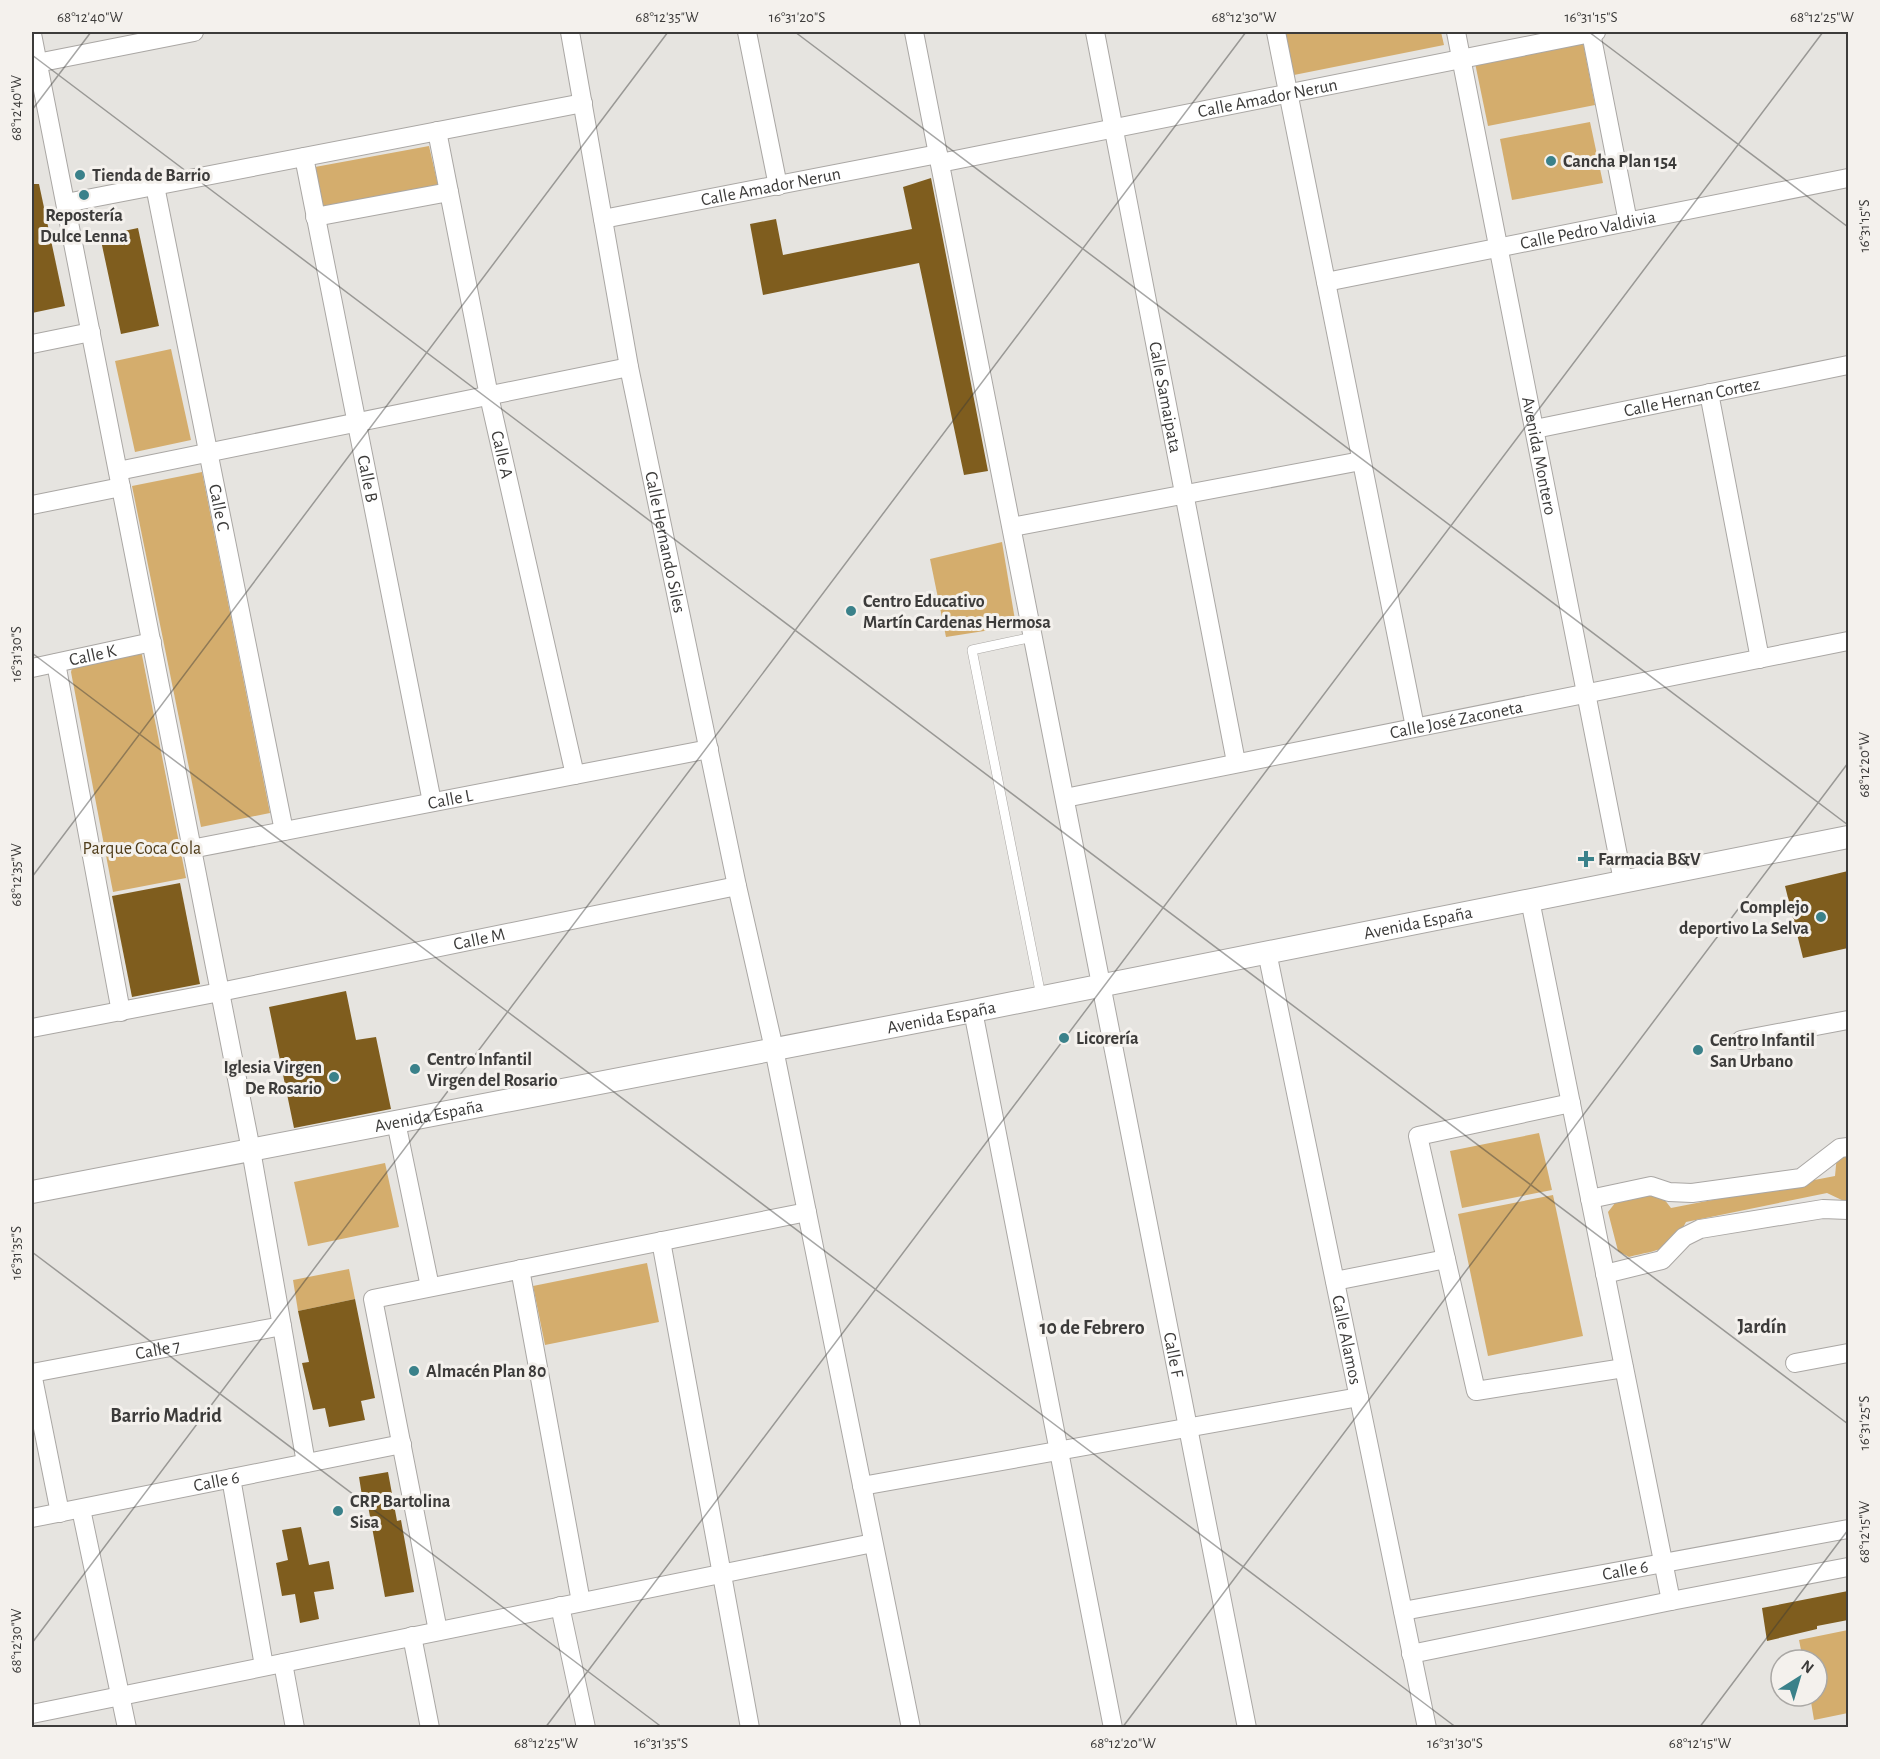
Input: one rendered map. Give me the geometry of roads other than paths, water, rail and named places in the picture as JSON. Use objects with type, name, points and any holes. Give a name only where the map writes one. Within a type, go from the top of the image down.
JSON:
[{"type":"street","points":[[35,63],[194,32]]},
{"type":"street","name":"Calle Hernando Siles","points":[[570,32],[629,367],[737,886],[774,1049],[911,1728]]},
{"type":"street","points":[[747,32],[778,186]]},
{"type":"street","name":"Calle F","points":[[914,32],[1247,1728]]},
{"type":"street","name":"Calle Samaipata","points":[[1095,32],[1236,762]]},
{"type":"street","points":[[1276,32],[1415,727]]},
{"type":"street","name":"Avenida Montero","points":[[1456,32],[1623,881]]},
{"type":"street","points":[[1593,32],[1628,222]]},
{"type":"street","name":"Calle Amador Nerun","points":[[603,219],[778,186],[1114,128],[1593,32]]},
{"type":"street","points":[[32,34],[35,63],[66,203],[251,1149],[306,1463]]},
{"type":"street","points":[[66,203],[583,103]]},
{"type":"street","name":"Calle A","points":[[437,131],[489,396],[575,775]]},
{"type":"street","name":"Calle B","points":[[304,157],[432,802]]},
{"type":"street","name":"Calle Pedro Valdivia","points":[[1326,282],[1848,178]]},
{"type":"street","name":"Calle C","points":[[155,186],[284,831]]},
{"type":"street","points":[[315,217],[449,192]]},
{"type":"street","points":[[32,344],[91,332]]},
{"type":"street","name":"Calle Hernan Cortez","points":[[1535,429],[1848,365]]},
{"type":"street","points":[[32,504],[208,453],[629,367]]},
{"type":"street","points":[[1709,393],[1760,659]]},
{"type":"street","points":[[1012,527],[1361,460]]},
{"type":"street","name":"Calle José Zaconeta","points":[[1065,798],[1848,641]]},
{"type":"street","name":"Calle K","points":[[32,668],[152,642]]},
{"type":"street","points":[[56,663],[121,1012]]},
{"type":"street","name":"Calle L","points":[[191,849],[709,749]]},
{"type":"street","name":"Avenida España","points":[[32,1192],[974,1011],[1848,837]]},
{"type":"street","name":"Calle M","points":[[32,1028],[121,1012],[737,886]]},
{"type":"street","points":[[1530,900],[1671,1601]]},
{"type":"street","name":"Calle Alamos","points":[[1267,952],[1427,1728]]},
{"type":"street","points":[[974,1011],[1113,1728]]},
{"type":"street","points":[[1740,1040],[1848,1020]]},
{"type":"street","points":[[1571,1103],[1418,1136],[1476,1391],[1624,1368]]},
{"type":"street","points":[[396,1122],[430,1287]]},
{"type":"street","points":[[1590,1199],[1650,1186],[1669,1192],[1692,1193],[1801,1178],[1840,1148],[1848,1147]]},
{"type":"street","points":[[1605,1274],[1662,1260],[1684,1237],[1700,1229],[1823,1209],[1848,1210]]},
{"type":"street","points":[[438,1631],[373,1299],[807,1212]]},
{"type":"street","points":[[661,1241],[750,1728]]},
{"type":"street","points":[[1335,1281],[1446,1259]]},
{"type":"street","points":[[520,1269],[581,1602]]},
{"type":"street","name":"Calle 7","points":[[32,1373],[282,1326]]},
{"type":"street","points":[[1795,1364],[1848,1353]]},
{"type":"street","points":[[32,1373],[60,1513]]},
{"type":"street","points":[[862,1486],[1359,1396]]},
{"type":"street","name":"Calle 6","points":[[32,1518],[402,1444]]},
{"type":"street","points":[[231,1478],[273,1665],[295,1728]]},
{"type":"street","points":[[81,1509],[127,1728]]},
{"type":"street","name":"Calle 6","points":[[1403,1611],[1848,1529]]},
{"type":"street","points":[[32,1714],[873,1543]]},
{"type":"street","points":[[1412,1654],[1848,1567]]},
{"type":"street","points":[[560,1606],[586,1728]]},
{"type":"street","points":[[412,1636],[430,1728]]},
{"type":"lane","points":[[1033,637],[972,650],[1041,996]]},
{"type":"place","name":"Cancha Plan 154","points":[[1551,161]]},
{"type":"place","name":"Tienda de Barrio","points":[[80,175]]},
{"type":"place","name":"Repostería Dulce Lenna","points":[[84,195]]},
{"type":"place","name":"Centro Educativo Martín Cardenas Hermosa","points":[[851,611]]},
{"type":"place","name":"Farmacia B&V","points":[[1586,859]]},
{"type":"place","name":"Complejo deportivo La Selva","points":[[1821,917]]},
{"type":"place","name":"Licorería","points":[[1064,1038]]},
{"type":"place","name":"Centro Infantil San Urbano","points":[[1698,1050]]},
{"type":"place","name":"Centro Infantil Virgen del Rosario","points":[[415,1069]]},
{"type":"place","name":"Iglesia Virgen De Rosario","points":[[334,1077]]},
{"type":"place","name":"Almacén Plan 80","points":[[414,1371]]},
{"type":"place","name":"CRP Bartolina Sisa","points":[[338,1511]]},
{"type":"district","name":"Jardín","points":[[1762,1326]]},
{"type":"district","name":"10 de Febrero","points":[[1092,1327]]},
{"type":"district","name":"Barrio Madrid","points":[[166,1415]]},
{"type":"park label","name":"Parque Coca Cola","points":[[142,848]]}]
